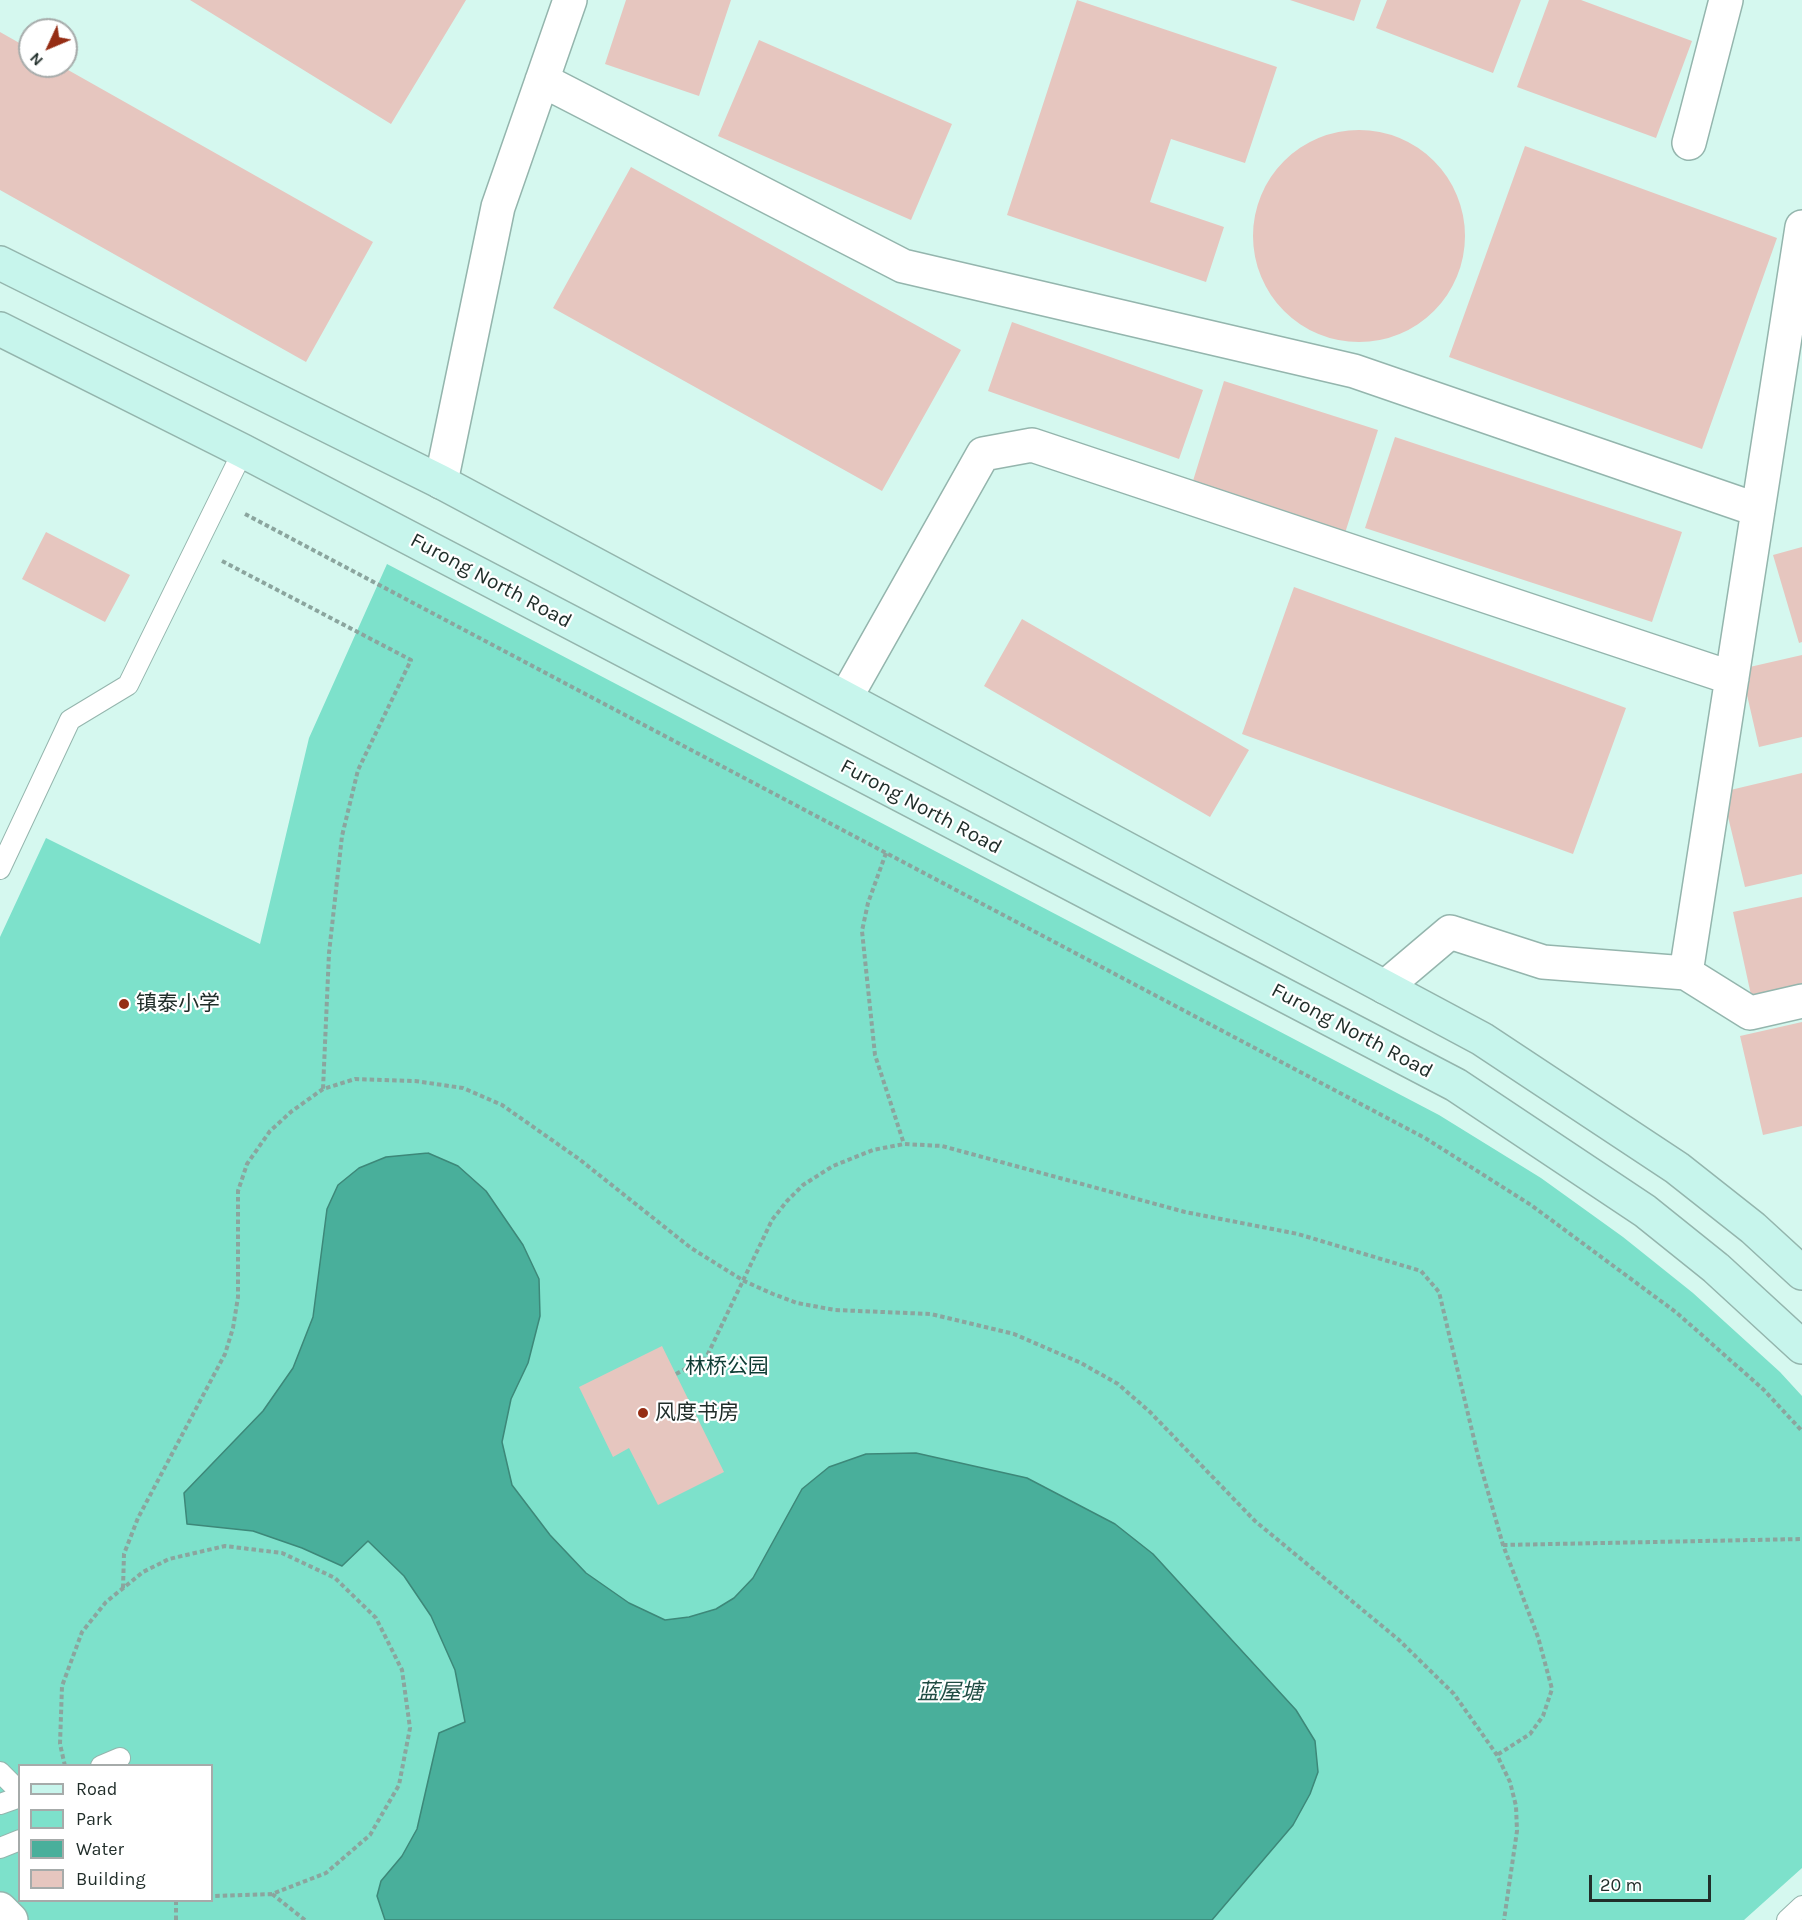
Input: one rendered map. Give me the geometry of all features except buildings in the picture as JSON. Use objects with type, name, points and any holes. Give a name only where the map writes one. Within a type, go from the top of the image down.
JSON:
[{"type":"main road","points":[[0,263],[441,482],[1482,1039],[1677,1168],[1753,1228],[1802,1273]]},
{"type":"main road","name":"Furong North Road","points":[[0,329],[243,451],[1456,1085],[1645,1211],[1716,1268],[1802,1347]]},
{"type":"street","points":[[441,482],[498,207],[570,0]]},
{"type":"street","points":[[1689,143],[1726,0]]},
{"type":"street","points":[[543,80],[903,266],[1354,371],[1758,510]]},
{"type":"street","points":[[1686,973],[1758,510],[1795,313],[1802,227]]},
{"type":"street","points":[[846,697],[983,454],[1032,445],[1732,678]]},
{"type":"street","points":[[1386,987],[1450,932],[1543,962],[1686,973],[1750,1012],[1802,1001]]},
{"type":"street","points":[[0,1909],[11,1920]]},
{"type":"lane","points":[[0,869],[70,720],[129,685],[243,451]]},
{"type":"lane","points":[[106,1764],[120,1758]]},
{"type":"lane","points":[[0,1772],[18,1790]]},
{"type":"lane","points":[[0,1804],[18,1798]]},
{"type":"lane","points":[[0,1848],[18,1841]]},
{"type":"lane","points":[[1786,1920],[1802,1906]]},
{"type":"path","points":[[218,499],[1425,1138],[1531,1205],[1677,1313],[1764,1390],[1802,1431]]},
{"type":"path","points":[[195,547],[411,660],[358,770],[342,836],[329,953],[323,1089]]},
{"type":"path","points":[[886,853],[868,903],[862,932],[875,1055],[904,1144]]},
{"type":"path","points":[[123,1588],[124,1554],[138,1518],[225,1354],[233,1328],[238,1298],[238,1191],[247,1164],[270,1131],[292,1111],[323,1089],[355,1079],[415,1081],[463,1088],[502,1105],[579,1159],[691,1248],[744,1281],[796,1303],[835,1310],[931,1314],[1014,1334],[1081,1363],[1118,1384],[1150,1412],[1255,1521],[1426,1665],[1454,1694],[1497,1755],[1510,1782],[1516,1806],[1517,1831],[1504,1920]]},
{"type":"path","points":[[676,1374],[706,1358],[772,1220],[803,1185],[833,1166],[873,1149],[904,1144],[942,1146],[1185,1212],[1298,1234],[1421,1272],[1439,1292],[1479,1460],[1503,1545],[1538,1637],[1552,1689],[1543,1716],[1530,1734],[1497,1755]]},
{"type":"path","points":[[1503,1545],[1802,1539]]},
{"type":"path","points":[[65,1764],[60,1744],[62,1686],[82,1632],[106,1602],[143,1572],[169,1559],[225,1546],[282,1553],[334,1578],[376,1618],[402,1670],[410,1728],[399,1785],[370,1835],[326,1873],[272,1894],[213,1896]]},
{"type":"path","points":[[272,1894],[305,1920]]},
{"type":"path","points":[[176,1902],[176,1920]]},
{"type":"green space","name":"林桥公园","points":[[387,564],[1439,1115],[1541,1178],[1623,1237],[1693,1293],[1780,1372],[1802,1396],[1802,1868],[1744,1920],[0,1920],[0,937],[46,838],[260,944],[309,738]]},
{"type":"water","name":"蓝屋塘","points":[[428,1153],[458,1166],[486,1191],[523,1245],[539,1279],[540,1316],[528,1363],[511,1399],[502,1442],[512,1485],[550,1535],[586,1573],[629,1603],[665,1620],[689,1617],[716,1609],[734,1598],[753,1578],[802,1489],[829,1467],[866,1454],[916,1453],[1027,1478],[1115,1524],[1153,1554],[1296,1710],[1315,1741],[1318,1772],[1310,1794],[1293,1825],[1212,1920],[385,1920],[377,1896],[381,1881],[402,1856],[417,1829],[439,1733],[465,1722],[455,1670],[431,1616],[404,1576],[368,1541],[342,1566],[302,1548],[253,1531],[187,1524],[184,1493],[263,1411],[293,1368],[313,1317],[327,1209],[338,1185],[359,1168],[386,1157]]},
{"type":"place","name":"镇泰小学","points":[[124,1004]]},
{"type":"place","name":"风度书房","points":[[643,1413]]}]
